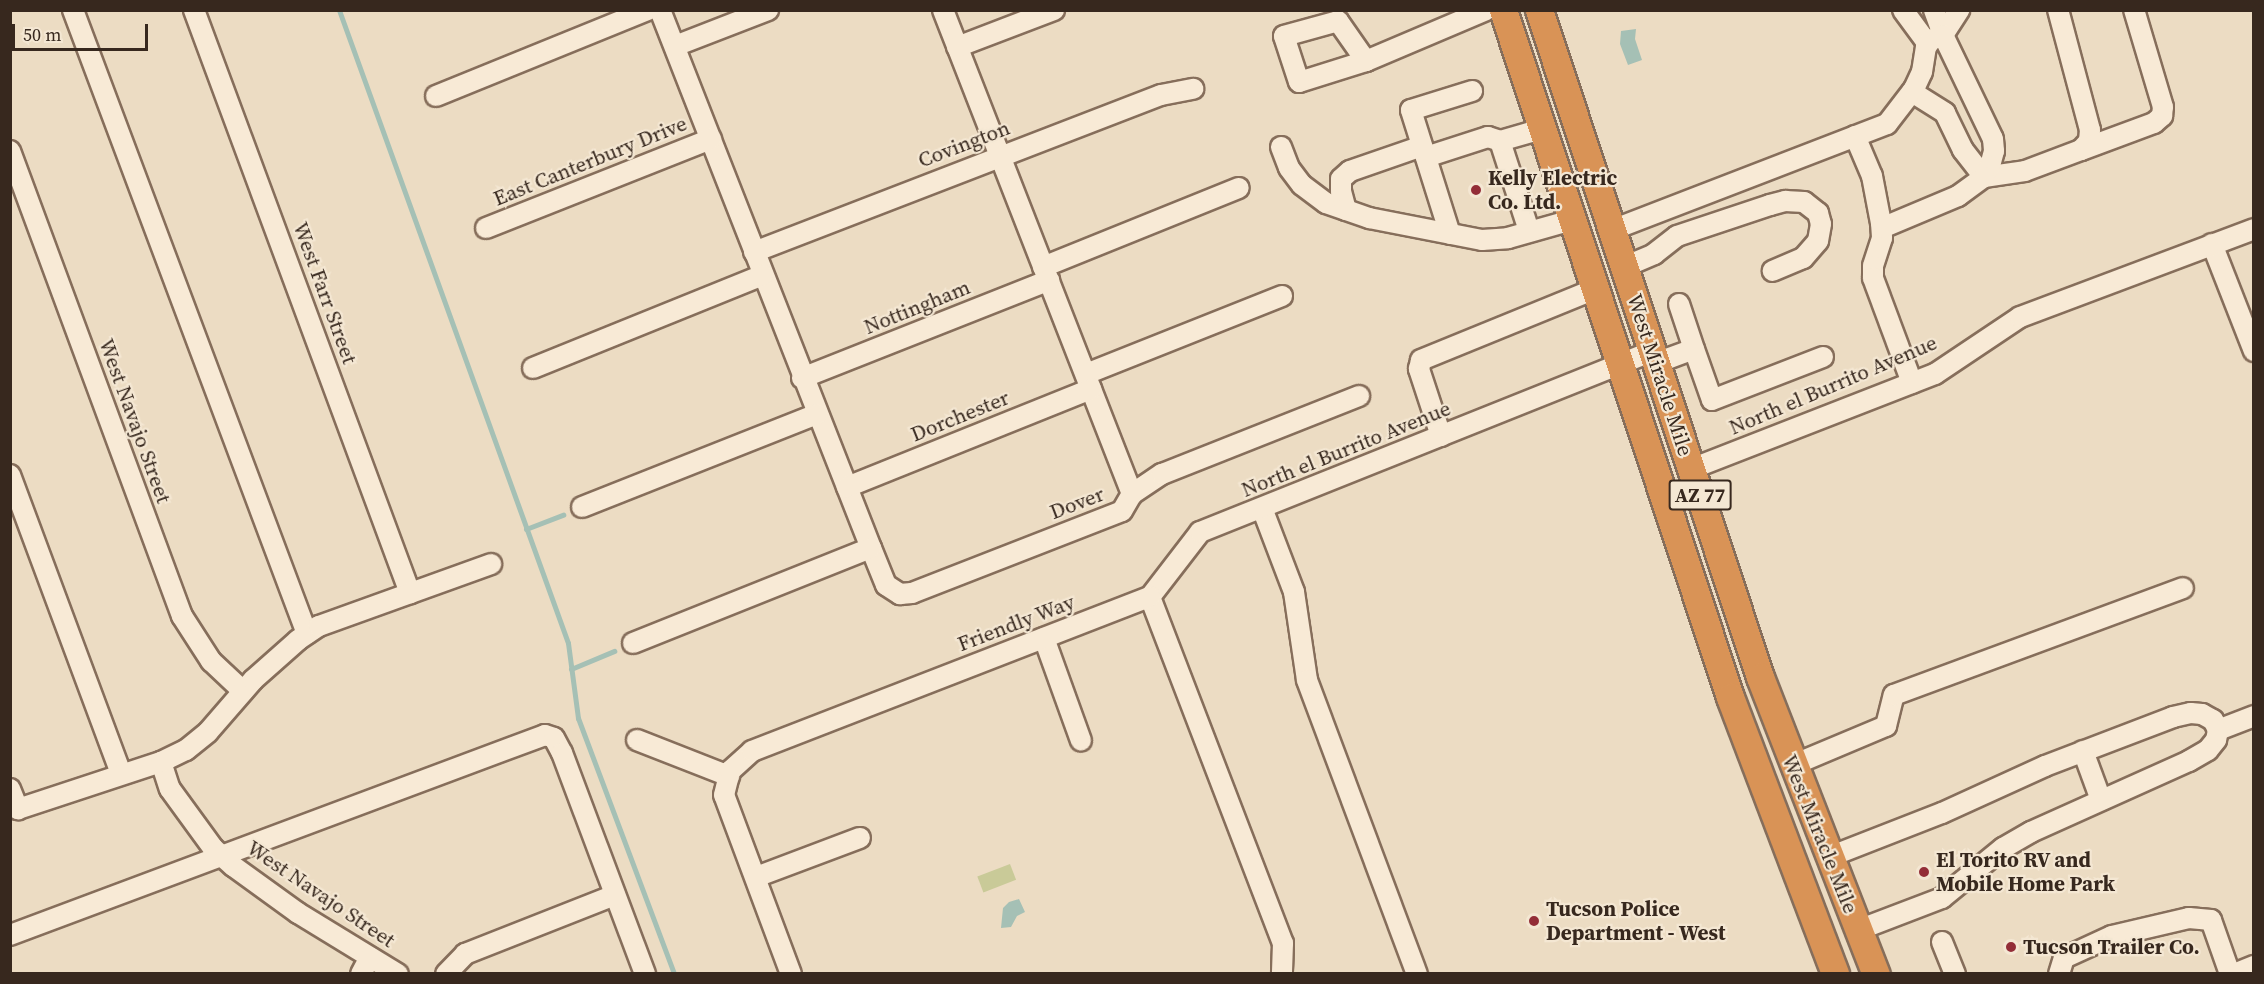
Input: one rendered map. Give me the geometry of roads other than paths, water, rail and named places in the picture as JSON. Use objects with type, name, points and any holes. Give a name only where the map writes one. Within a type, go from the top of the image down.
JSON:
[{"type":"highway","name":"West Miracle Mile","points":[[1503,10],[1740,727],[1835,974]]},
{"type":"highway","name":"West Miracle Mile","points":[[1539,11],[1764,688],[1876,974]]},
{"type":"street","points":[[73,10],[307,634]]},
{"type":"street","name":"West Farr Street","points":[[194,10],[410,593]]},
{"type":"street","points":[[436,96],[648,10]]},
{"type":"street","points":[[633,642],[871,548],[802,378],[660,10]]},
{"type":"street","points":[[675,46],[768,10]]},
{"type":"street","points":[[943,10],[1132,494]]},
{"type":"street","points":[[957,47],[1054,10]]},
{"type":"street","points":[[1366,61],[1486,10]]},
{"type":"street","points":[[1903,10],[1936,40],[1993,139],[1994,151],[1984,177]]},
{"type":"street","points":[[1934,10],[1936,40]]},
{"type":"street","points":[[1612,230],[1887,124],[1912,92],[1936,40],[1959,10]]},
{"type":"street","points":[[2058,10],[2090,130],[2089,141],[2081,150]]},
{"type":"street","points":[[1882,228],[1958,196],[1984,177],[2025,171],[2154,123],[2162,116],[2163,107],[2134,10]]},
{"type":"street","name":"Covington","points":[[754,252],[1161,95],[1192,88]]},
{"type":"street","points":[[1450,234],[1411,110],[1472,91]]},
{"type":"street","points":[[1912,92],[1945,113],[1963,150],[1984,177]]},
{"type":"street","points":[[1346,210],[1341,191],[1341,179],[1350,171],[1488,137],[1500,141],[1542,129]]},
{"type":"street","points":[[1855,136],[1872,176],[1882,228],[1882,237],[1873,266],[1873,278],[1912,383]]},
{"type":"street","name":"East Canterbury Drive","points":[[486,228],[711,139]]},
{"type":"street","points":[[1500,141],[1529,231]]},
{"type":"street","points":[[1281,147],[1289,168],[1302,185],[1326,203],[1370,219],[1482,240],[1508,238],[1572,220]]},
{"type":"street","name":"West Navajo Street","points":[[10,151],[182,616],[212,661],[243,691]]},
{"type":"street","name":"Nottingham","points":[[802,378],[1046,274],[1239,188]]},
{"type":"street","points":[[1624,267],[1654,254],[1677,236],[1785,201],[1804,202],[1818,213],[1821,224],[1818,241],[1803,258],[1773,271]]},
{"type":"street","name":"North el Burrito Avenue","points":[[1691,469],[1935,374],[2020,316],[2253,228]]},
{"type":"street","points":[[2212,244],[2253,351]]},
{"type":"street","points":[[533,368],[763,275]]},
{"type":"street","points":[[1441,436],[1419,369],[1422,360],[1595,289]]},
{"type":"street","name":"Dorchester","points":[[847,487],[1282,296]]},
{"type":"street","points":[[1679,304],[1712,399],[1822,357]]},
{"type":"street","name":"North el Burrito Avenue","points":[[1150,597],[1200,532],[1619,363],[1694,350]]},
{"type":"street","name":"Dover","points":[[871,548],[886,585],[900,594],[912,593],[1122,511],[1132,494],[1162,474],[1359,396]]},
{"type":"street","points":[[582,507],[817,414]]},
{"type":"street","points":[[10,475],[121,774]]},
{"type":"street","points":[[1262,508],[1294,592],[1306,680],[1417,974]]},
{"type":"street","points":[[10,789],[18,809],[161,762],[186,750],[208,732],[243,691],[307,634],[319,627],[490,564]]},
{"type":"street","points":[[1793,765],[1886,726],[1894,695],[2183,588]]},
{"type":"street","points":[[1150,597],[1283,943],[1282,974]]},
{"type":"street","name":"Friendly Way","points":[[729,776],[730,771],[753,751],[1150,597]]},
{"type":"street","points":[[1044,638],[1081,741]]},
{"type":"street","points":[[1829,857],[1942,813],[2083,752],[2173,717],[2191,713],[2202,714],[2213,720],[2218,730],[2216,740],[2198,755],[2002,848],[1942,898],[1858,930]]},
{"type":"street","points":[[2218,730],[2253,716]]},
{"type":"street","points":[[10,935],[545,735],[554,738],[562,753],[645,974]]},
{"type":"street","points":[[637,740],[729,776],[724,795],[791,974]]},
{"type":"street","points":[[2083,752],[2101,800]]},
{"type":"street","name":"West Navajo Street","points":[[161,762],[170,789],[220,855],[365,965],[398,974]]},
{"type":"street","points":[[756,877],[860,838]]},
{"type":"street","points":[[446,974],[465,954],[615,895]]},
{"type":"street","points":[[2059,974],[2064,958],[2112,936],[2189,918],[2211,920],[2232,974],[2253,966]]},
{"type":"street","points":[[1942,942],[1955,974]]},
{"type":"waterway","points":[[339,10],[568,643],[578,718],[674,974]]},
{"type":"waterway","points":[[526,529],[563,515]]},
{"type":"waterway","points":[[571,669],[614,651]]},
{"type":"place","name":"Kelly Electric Co. Ltd.","points":[[1476,190]]},
{"type":"place","name":"El Torito RV and Mobile Home Park","points":[[1924,872]]},
{"type":"place","name":"Tucson Police Department - West","points":[[1534,921]]},
{"type":"place","name":"Tucson Trailer Co.","points":[[2011,947]]}]
